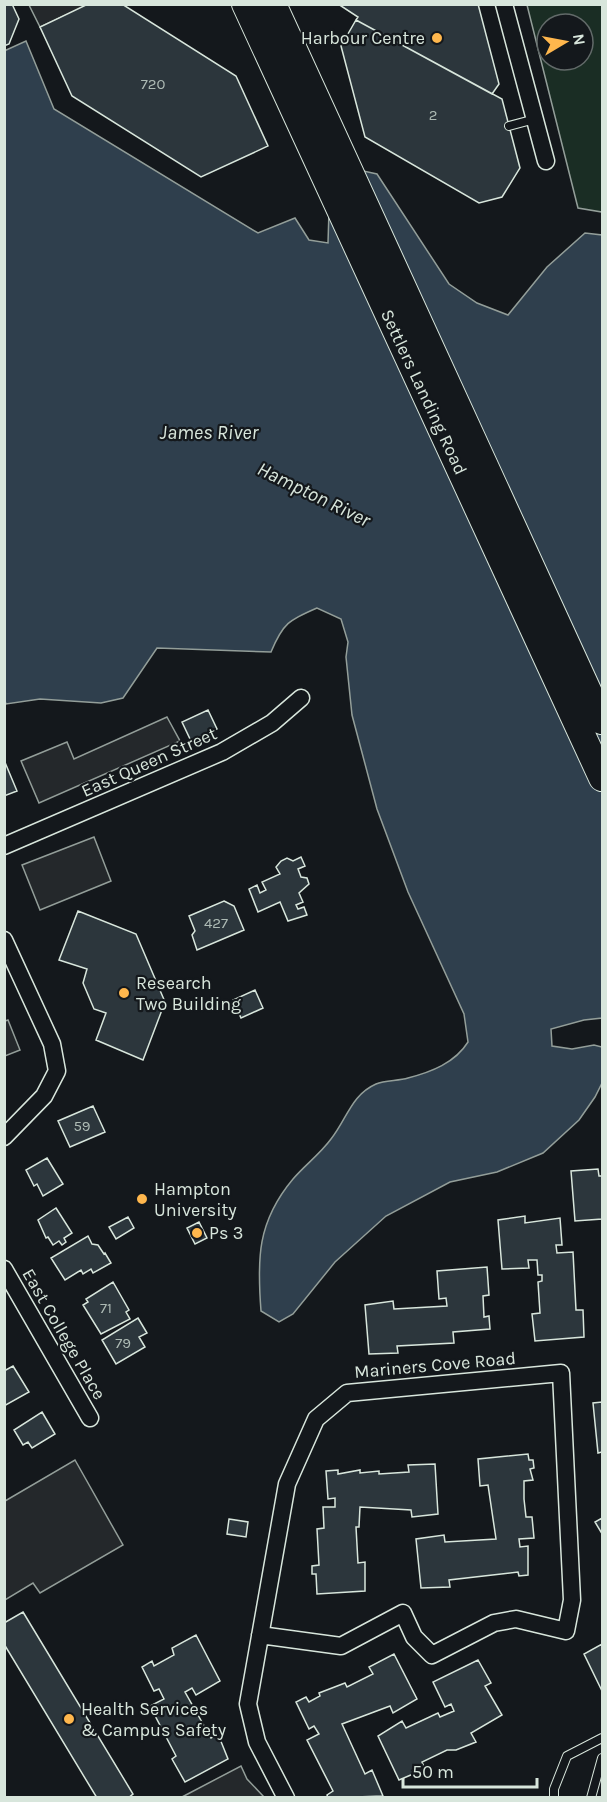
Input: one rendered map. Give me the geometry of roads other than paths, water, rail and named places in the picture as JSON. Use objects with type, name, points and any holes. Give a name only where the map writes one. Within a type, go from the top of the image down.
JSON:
[{"type":"main road","name":"Settlers Landing Road","points":[[245,4],[603,778]]},
{"type":"main road","name":"Settlers Landing Road","points":[[273,4],[603,721]]},
{"type":"street","points":[[504,4],[546,161]]},
{"type":"street","name":"East Queen Street","points":[[4,846],[222,752],[272,723],[301,698]]},
{"type":"street","points":[[4,940],[51,1044],[57,1071],[44,1096],[4,1137]]},
{"type":"street","name":"East College Place","points":[[4,1269],[90,1418]]},
{"type":"street","name":"Mariners Cove Road","points":[[260,1635],[341,1646],[403,1613],[414,1637],[432,1655],[494,1623],[516,1619],[566,1631],[572,1600],[561,1373],[347,1393],[316,1419],[287,1484],[260,1635],[248,1704],[257,1742],[286,1797]]},
{"type":"lane","points":[[509,126],[535,119]]},
{"type":"lane","points":[[554,1797],[554,1789],[567,1756],[603,1738]]},
{"type":"lane","points":[[591,1797],[603,1758]]},
{"type":"water","name":"James River","points":[[26,41],[54,109],[258,233],[295,218],[309,240],[328,243],[329,211],[359,170],[377,174],[449,284],[477,303],[508,315],[547,267],[585,233],[602,235],[602,1018],[584,1020],[551,1029],[552,1046],[572,1049],[594,1045],[602,1047],[602,1083],[579,1120],[543,1153],[497,1172],[450,1182],[386,1216],[335,1262],[293,1314],[279,1322],[261,1311],[259,1274],[266,1226],[281,1195],[293,1179],[327,1144],[361,1094],[380,1083],[425,1073],[442,1066],[456,1056],[468,1042],[464,1014],[408,892],[377,809],[352,715],[346,657],[348,642],[341,619],[317,608],[307,612],[283,628],[271,652],[157,648],[123,698],[101,703],[40,699],[6,704],[4,51]]},
{"type":"place","name":"Harbour Centre","points":[[437,38]]},
{"type":"place","name":"Research Two Building","points":[[124,993]]},
{"type":"place","name":"Hampton University","points":[[142,1199]]},
{"type":"place","name":"Ps 3","points":[[197,1233]]},
{"type":"place","name":"Health Services & Campus Safety","points":[[69,1719]]},
{"type":"water label","name":"Hampton River","points":[[314,494]]}]
